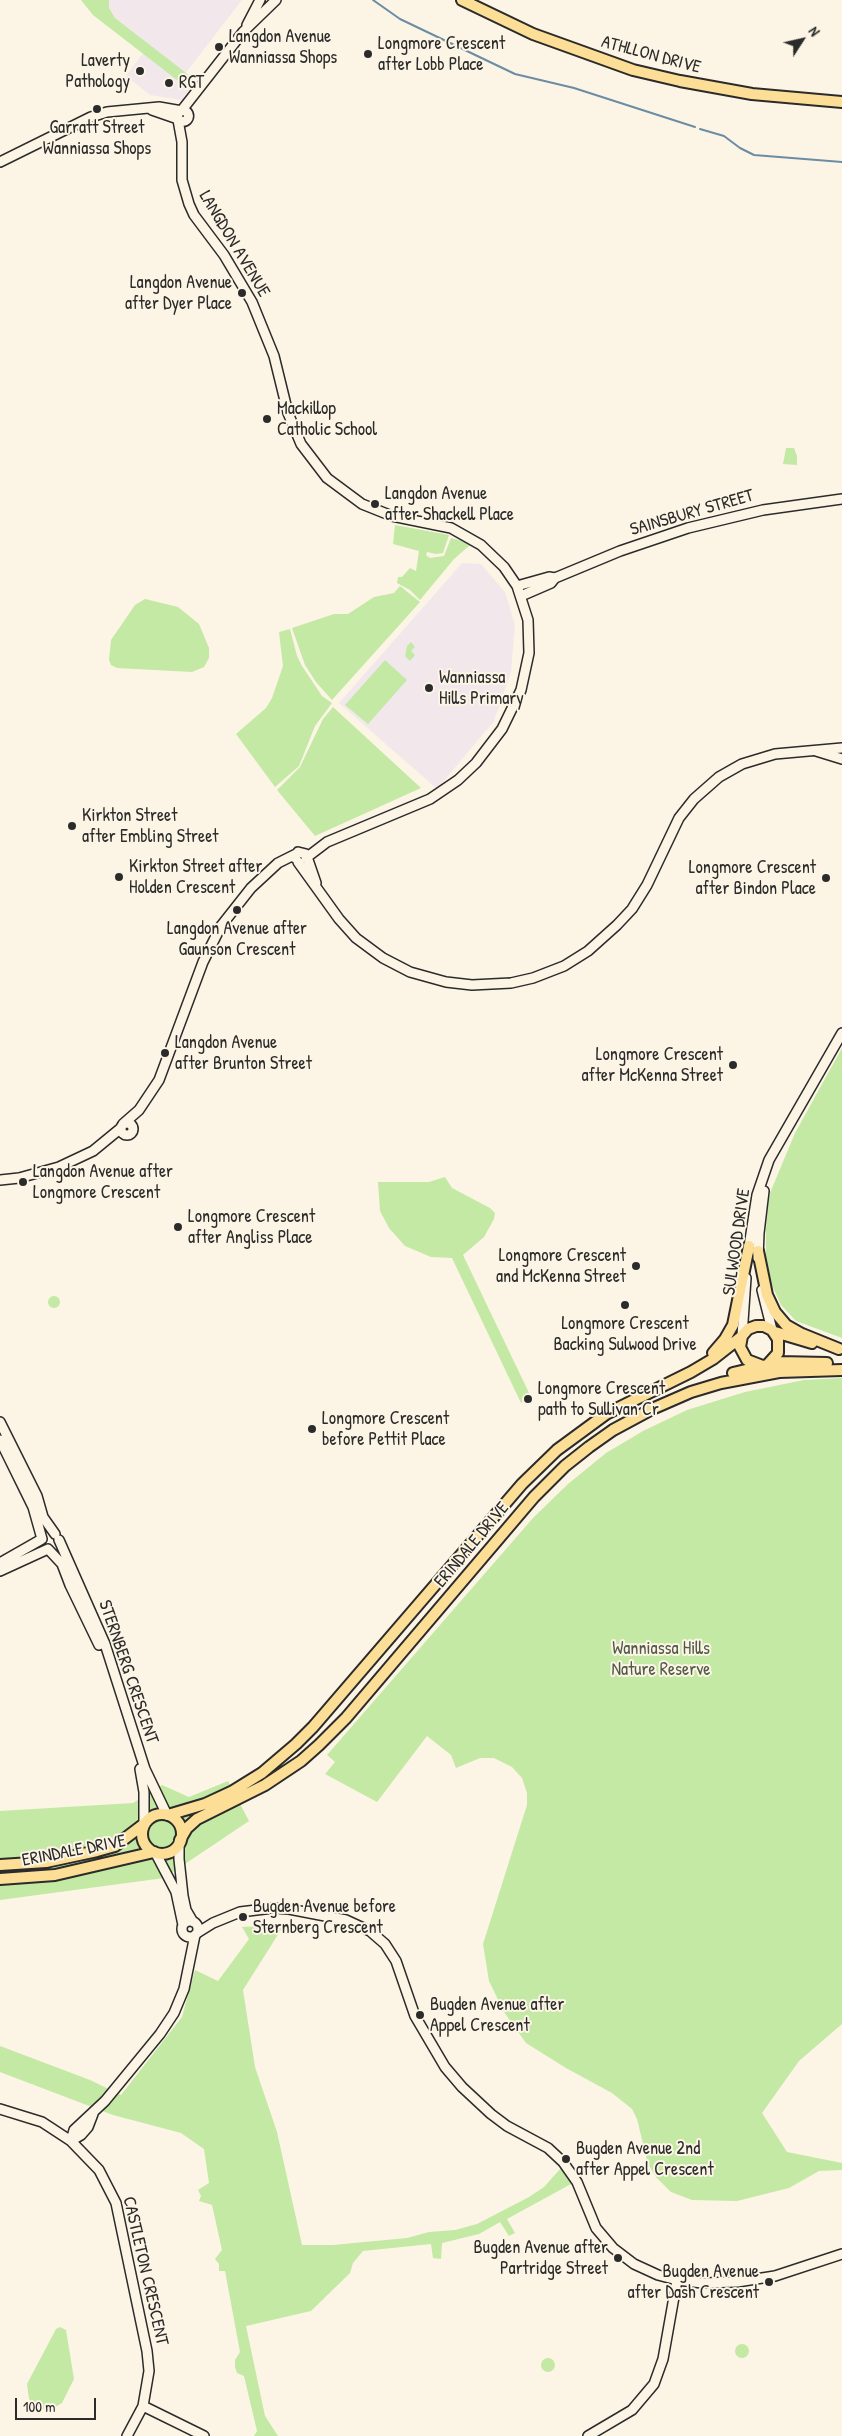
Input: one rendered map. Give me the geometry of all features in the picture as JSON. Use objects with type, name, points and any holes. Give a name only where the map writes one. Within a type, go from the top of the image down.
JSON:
[{"type":"main road","name":"ATHLLON DRIVE","points":[[462,0],[511,24],[582,53],[633,70],[709,87],[788,98],[842,102]]},
{"type":"main road","points":[[753,1249],[767,1295],[775,1312],[786,1324],[802,1334],[841,1349]]},
{"type":"main road","points":[[670,1381],[715,1351],[730,1332],[738,1310],[753,1249]]},
{"type":"main road","points":[[841,1349],[773,1331],[764,1326],[748,1329],[742,1337],[740,1347],[742,1354],[753,1364],[792,1362],[842,1364]]},
{"type":"main road","points":[[534,1497],[563,1464],[586,1444],[628,1415],[686,1387],[765,1364],[778,1353],[780,1346],[773,1331]]},
{"type":"main road","name":"ERINDALE DRIVE","points":[[168,1815],[220,1798],[246,1784],[278,1760],[313,1727],[505,1503],[540,1465],[591,1424],[621,1405],[713,1358],[742,1337]]},
{"type":"main road","name":"ERINDALE DRIVE","points":[[180,1841],[187,1828],[197,1819],[265,1785],[301,1761],[319,1745],[346,1718],[534,1497],[588,1447],[632,1419],[671,1400],[721,1383],[763,1374],[805,1370],[842,1370]]},
{"type":"main road","points":[[168,1815],[179,1825],[180,1841],[171,1851],[154,1852],[148,1848],[142,1838],[144,1824],[152,1816],[168,1815]]},
{"type":"main road","name":"ERINDALE DRIVE","points":[[0,1866],[46,1862],[115,1846],[144,1824]]},
{"type":"main road","name":"ERINDALE DRIVE","points":[[0,1879],[55,1875],[154,1852]]},
{"type":"street","name":"LANGDON AVENUE","points":[[243,32],[260,0]]},
{"type":"street","name":"LANGDON AVENUE","points":[[0,1180],[19,1178],[59,1167],[88,1154],[123,1129],[139,1110],[166,1064],[203,962],[218,931],[240,900],[273,869],[284,863],[301,858],[313,848],[430,799],[458,780],[482,757],[499,735],[514,707],[527,670],[530,636],[528,620],[517,586],[504,567],[478,543],[439,524],[401,518],[374,509],[336,486],[314,463],[293,429],[274,356],[252,302],[189,204],[180,168],[182,142],[185,136],[182,116],[199,90],[243,32],[276,0]]},
{"type":"street","points":[[0,162],[91,117],[122,109],[159,107],[182,116]]},
{"type":"street","name":"SAINSBURY STREET","points":[[521,596],[551,583],[555,578],[628,548],[688,528],[763,510],[840,499]]},
{"type":"street","name":"SAINSBURY STREET","points":[[517,586],[548,577],[555,578]]},
{"type":"street","points":[[301,858],[321,894],[339,919],[356,938],[384,958],[410,972],[446,982],[472,985],[511,983],[533,978],[564,966],[588,951],[617,925],[642,893],[679,818],[706,787],[734,768],[759,758],[784,752],[842,748]]},
{"type":"street","points":[[815,751],[842,759]]},
{"type":"street","name":"SULWOOD DRIVE","points":[[742,1337],[753,1249],[757,1195],[770,1160],[842,1033]]},
{"type":"street","name":"LANGDON AVENUE","points":[[123,1129],[131,1134],[139,1110]]},
{"type":"street","name":"SULWOOD DRIVE","points":[[753,1249],[773,1331]]},
{"type":"street","name":"STERNBERG CRESCENT","points":[[0,1422],[37,1496],[43,1517],[57,1537],[98,1627],[145,1769],[168,1815]]},
{"type":"street","points":[[0,1440],[33,1506],[42,1544],[48,1549]]},
{"type":"street","points":[[0,1563],[42,1539],[47,1532],[57,1537],[56,1548],[48,1549],[0,1571]]},
{"type":"street","name":"STERNBERG CRESCENT","points":[[48,1549],[62,1564],[111,1668],[140,1768],[144,1792],[144,1824]]},
{"type":"street","points":[[71,2141],[78,2133],[85,2118],[93,2114],[160,2034],[174,2013],[184,1989],[192,1953],[192,1934],[197,1926],[186,1910],[183,1896],[179,1859],[180,1841]]},
{"type":"street","points":[[154,1852],[176,1892],[183,1925],[182,1932],[192,1934],[213,1923],[244,1911],[281,1908],[346,1920],[370,1931],[393,1955],[421,2027],[431,2046],[454,2078],[475,2100],[499,2120],[548,2148],[563,2162],[577,2182],[596,2228],[617,2252],[650,2272],[677,2280],[710,2282],[759,2279],[791,2271],[842,2254]]},
{"type":"street","points":[[183,1925],[188,1921],[213,1923]]},
{"type":"street","name":"CASTLETON CRESCENT","points":[[0,2109],[34,2118],[59,2132],[84,2152],[99,2170],[110,2190],[120,2218],[148,2358],[148,2385],[143,2406],[127,2436]]},
{"type":"street","points":[[59,2132],[78,2133]]},
{"type":"street","points":[[78,2133],[84,2152]]},
{"type":"street","points":[[588,2436],[627,2414],[642,2400],[654,2384],[663,2359],[677,2280]]},
{"type":"street","points":[[143,2406],[204,2436]]},
{"type":"shaded area","points":[[103,0],[242,0],[185,74],[195,83],[181,100],[150,95],[126,76],[149,45],[99,5]]},
{"type":"shaded area","name":"Wanniassa Hills Primary","points":[[462,563],[481,564],[505,592],[515,625],[511,672],[494,721],[437,789],[339,703]]},
{"type":"green space","points":[[81,0],[109,0],[109,8],[115,18],[190,76],[186,87],[93,15]]},
{"type":"green space","points":[[786,448],[794,448],[797,456],[797,465],[783,464]]},
{"type":"green space","points":[[395,525],[449,535],[443,553],[427,552],[426,555],[430,558],[444,556],[451,538],[467,542],[470,545],[454,559],[420,600],[410,590],[397,583],[398,577],[402,577],[410,568],[416,571],[419,551],[393,544]]},
{"type":"green space","points":[[400,586],[420,602],[332,700],[316,682],[305,665],[292,628],[334,614],[348,614],[374,597],[394,593]]},
{"type":"green space","points":[[145,599],[178,607],[199,624],[209,648],[209,658],[204,667],[192,672],[117,668],[111,665],[109,660],[111,640],[135,605]]},
{"type":"green space","points":[[290,629],[297,656],[302,666],[322,696],[332,703],[315,726],[299,766],[275,787],[236,734],[266,708],[272,698],[283,666],[279,632]]},
{"type":"green space","points":[[411,642],[415,647],[411,651],[415,655],[410,661],[405,656],[407,646]]},
{"type":"green space","points":[[385,660],[407,680],[368,724],[345,705]]},
{"type":"green space","points":[[333,707],[421,788],[315,836],[277,790],[300,767],[323,719]]},
{"type":"green space","points":[[842,1048],[842,1338],[796,1321],[781,1305],[770,1281],[766,1256],[766,1227],[770,1193],[795,1133]]},
{"type":"green space","points":[[445,1177],[452,1188],[490,1208],[495,1213],[494,1219],[484,1237],[463,1255],[530,1395],[521,1403],[452,1258],[431,1257],[405,1246],[389,1228],[380,1211],[378,1182],[429,1182]]},
{"type":"green space","points":[[52,1296],[56,1296],[60,1302],[56,1308],[52,1308],[48,1304],[48,1300]]},
{"type":"green space","name":"Wanniassa Hills Nature Reserve","points":[[842,1378],[842,2024],[799,2061],[762,2113],[787,2152],[842,2163],[842,2170],[819,2171],[789,2188],[737,2201],[692,2200],[671,2192],[656,2177],[648,2164],[637,2119],[632,2109],[612,2093],[566,2068],[526,2043],[504,2012],[489,1981],[483,1944],[527,1805],[527,1793],[522,1778],[512,1767],[494,1758],[480,1758],[456,1768],[451,1755],[427,1736],[377,1802],[325,1774],[335,1762],[327,1755],[533,1518],[568,1484],[606,1453],[643,1431],[687,1410],[745,1392],[804,1380]]},
{"type":"green space","points":[[228,1781],[249,1821],[164,1878],[0,1900],[0,1811],[133,1803],[162,1785],[189,1797]]},
{"type":"green space","points":[[284,1925],[243,1990],[255,2067],[277,2132],[302,2245],[333,2245],[407,2238],[429,2232],[455,2230],[477,2224],[529,2197],[544,2187],[561,2168],[571,2184],[507,2219],[515,2233],[509,2236],[500,2222],[479,2234],[442,2243],[441,2259],[433,2258],[431,2244],[363,2251],[353,2263],[350,2273],[311,2311],[246,2326],[265,2416],[278,2436],[254,2436],[257,2431],[244,2376],[237,2373],[235,2367],[235,2360],[240,2352],[225,2271],[219,2271],[219,2264],[215,2259],[222,2250],[212,2205],[199,2201],[201,2196],[198,2190],[209,2183],[204,2149],[181,2133],[113,2115],[0,2072],[0,2046],[90,2080],[121,2095],[182,2017],[195,1970],[218,1981],[249,1939],[242,1927]]},
{"type":"green space","points":[[60,2327],[66,2330],[74,2379],[62,2403],[52,2409],[43,2409],[36,2406],[29,2399],[27,2384],[56,2329]]},
{"type":"green space","points":[[739,2344],[745,2344],[749,2351],[745,2358],[739,2358],[735,2354],[735,2348]]},
{"type":"green space","points":[[548,2358],[553,2360],[555,2365],[553,2370],[548,2372],[543,2370],[541,2365],[543,2360]]},
{"type":"waterway","points":[[373,0],[400,19],[515,74],[574,88],[695,127]]},
{"type":"waterway","points":[[700,129],[724,136],[740,148],[754,155],[842,162]]},
{"type":"place","name":"Langdon Avenue Wanniassa Shops","points":[[219,47]]},
{"type":"place","name":"Longmore Crescent after Lobb Place","points":[[368,54]]},
{"type":"place","name":"Laverty Pathology","points":[[140,71]]},
{"type":"place","name":"RGT","points":[[169,83]]},
{"type":"place","name":"Garratt Street Wanniassa Shops","points":[[97,109]]},
{"type":"place","name":"Langdon Avenue after Dyer Place","points":[[242,293]]},
{"type":"place","name":"Mackillop Catholic School","points":[[267,419]]},
{"type":"place","name":"Langdon Avenue after Shackell Place","points":[[375,504]]},
{"type":"place","name":"Wanniassa Hills Primary","points":[[429,688]]},
{"type":"place","name":"Kirkton Street after Embling Street","points":[[72,826]]},
{"type":"place","name":"Kirkton Street after Holden Crescent","points":[[119,877]]},
{"type":"place","name":"Longmore Crescent after Bindon Place","points":[[826,878]]},
{"type":"place","name":"Langdon Avenue after Gaunson Crescent","points":[[237,910]]},
{"type":"place","name":"Langdon Avenue after Brunton Street","points":[[165,1053]]},
{"type":"place","name":"Longmore Crescent after McKenna Street","points":[[733,1065]]},
{"type":"place","name":"Langdon Avenue after Longmore Crescent","points":[[23,1182]]},
{"type":"place","name":"Longmore Crescent after Angliss Place","points":[[178,1227]]},
{"type":"place","name":"Longmore Crescent and McKenna Street","points":[[636,1266]]},
{"type":"place","name":"Longmore Crescent Backing Sulwood Drive","points":[[625,1305]]},
{"type":"place","name":"Longmore Crescent path to Sullivan Cr","points":[[528,1399]]},
{"type":"place","name":"Longmore Crescent before Pettit Place","points":[[312,1429]]},
{"type":"place","name":"Bugden Avenue before Sternberg Crescent","points":[[243,1917]]},
{"type":"place","name":"Bugden Avenue after Appel Crescent","points":[[420,2015]]},
{"type":"place","name":"Bugden Avenue 2nd after Appel Crescent","points":[[566,2159]]},
{"type":"place","name":"Bugden Avenue after Partridge Street","points":[[618,2258]]},
{"type":"place","name":"Bugden Avenue after Dash Crescent","points":[[769,2282]]}]
